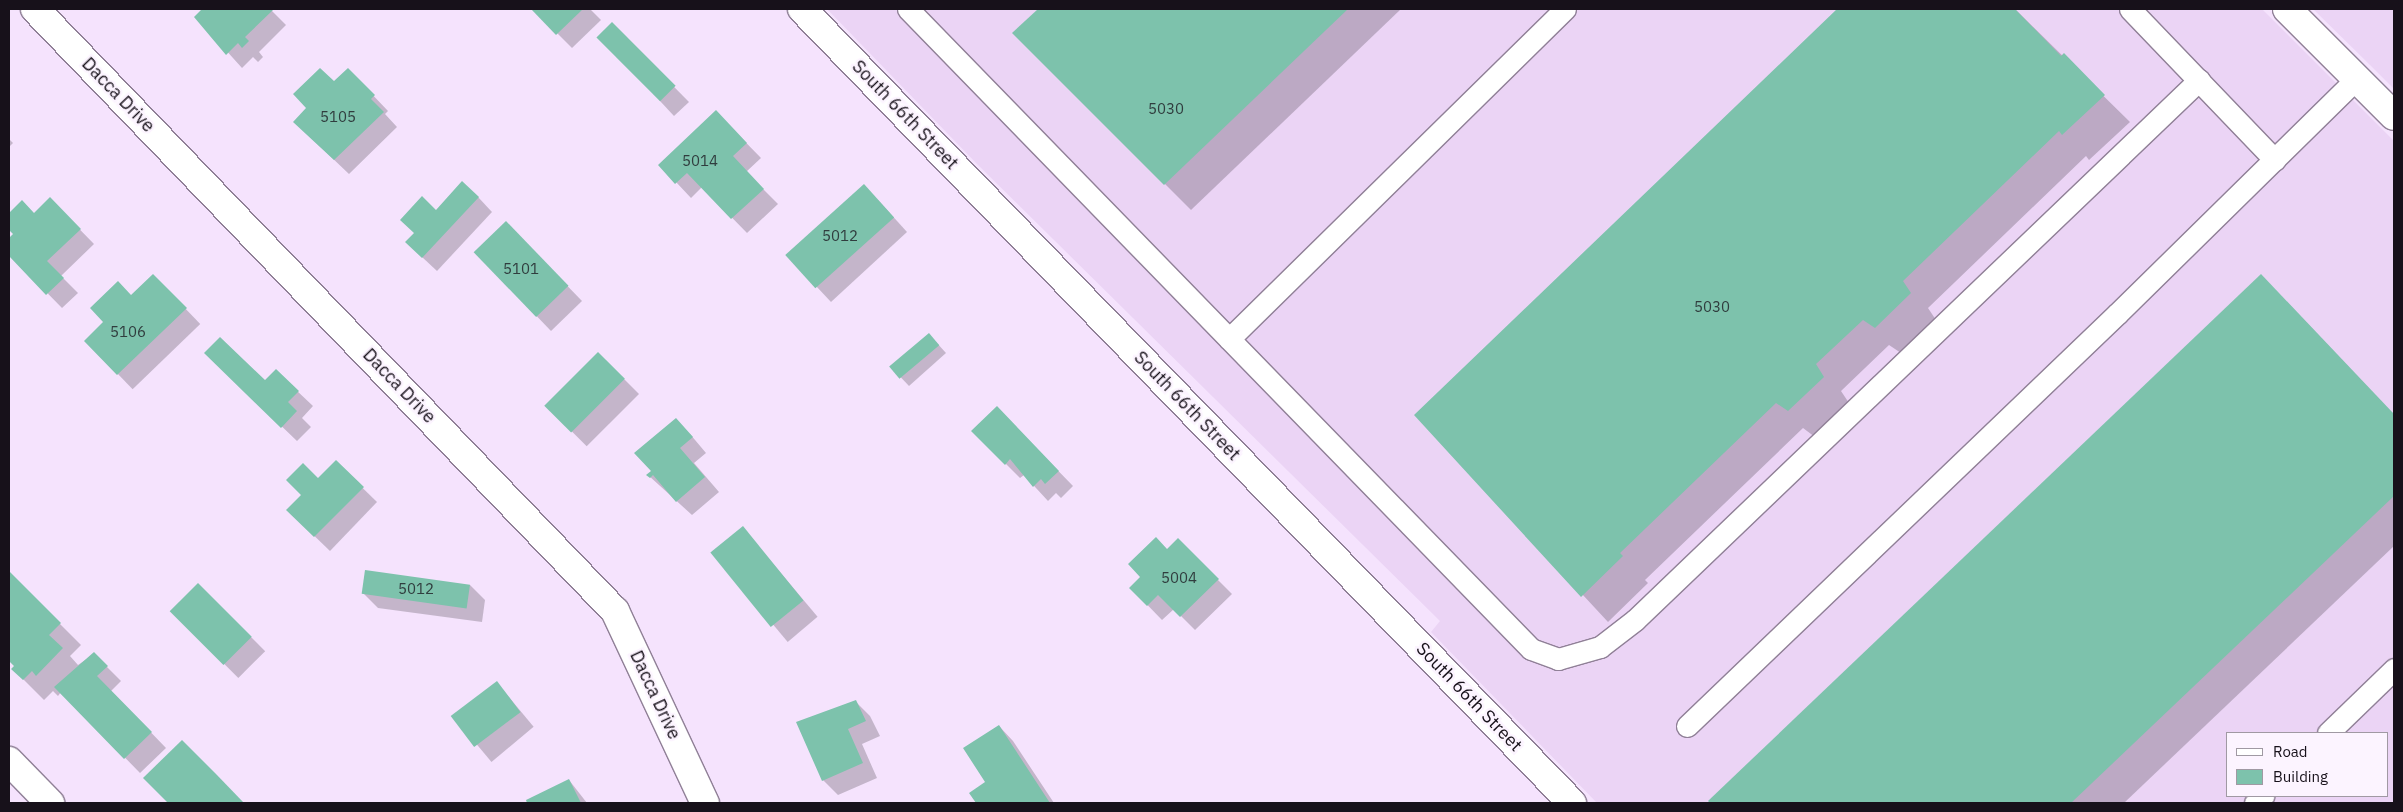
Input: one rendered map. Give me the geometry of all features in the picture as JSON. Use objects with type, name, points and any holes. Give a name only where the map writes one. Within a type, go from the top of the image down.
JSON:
[{"type":"street","name":"Dacca Drive","points":[[35,9],[615,611],[705,803]]},
{"type":"street","name":"South 66th Street","points":[[802,9],[1572,803]]},
{"type":"street","points":[[2287,9],[2394,116]]},
{"type":"street","points":[[9,761],[50,803]]},
{"type":"lane","points":[[1228,339],[1565,9]]},
{"type":"lane","points":[[2130,9],[2275,160]]},
{"type":"lane","points":[[912,10],[1228,339],[1530,649],[1558,659],[1600,648],[1636,620],[2199,80]]},
{"type":"lane","points":[[1687,726],[2275,160],[2357,78]]},
{"type":"lane","points":[[2329,732],[2394,669]]},
{"type":"shaded area","points":[[827,9],[2262,9],[2394,141],[2394,803],[1597,803],[1431,632],[1440,621],[977,164]]},
{"type":"shaded area","points":[[2313,9],[2394,9],[2394,89],[2370,65]]},
{"type":"building","points":[[202,9],[273,10],[245,37],[249,41],[242,48],[238,43],[226,55],[194,17]]},
{"type":"building","points":[[531,9],[583,9],[556,35]]},
{"type":"building","points":[[1038,9],[1348,9],[1164,185],[1012,33]]},
{"type":"building","points":[[1837,9],[2015,9],[2061,56],[2064,53],[2105,95],[2062,135],[2059,131],[1903,281],[1911,293],[1875,328],[1863,320],[1816,364],[1824,377],[1788,411],[1776,403],[1620,553],[1623,556],[1581,597],[1414,415]]},
{"type":"building","points":[[612,22],[676,86],[660,101],[596,38]]},
{"type":"building","points":[[320,68],[334,81],[348,68],[375,95],[371,99],[384,112],[334,160],[293,122],[306,108],[293,94]]},
{"type":"building","points":[[716,110],[747,143],[733,156],[764,189],[731,219],[687,173],[675,184],[658,165]]},
{"type":"building","points":[[462,181],[479,197],[422,258],[405,242],[414,233],[400,220],[422,196],[436,210]]},
{"type":"building","points":[[864,184],[894,217],[815,288],[785,255]]},
{"type":"building","points":[[50,197],[81,229],[47,261],[64,278],[46,295],[9,256],[9,238],[13,234],[9,230],[9,213],[22,200],[34,213]]},
{"type":"building","points":[[506,221],[569,286],[536,317],[474,252]]},
{"type":"building","points":[[153,274],[187,308],[117,375],[84,341],[103,322],[90,308],[118,281],[131,295]]},
{"type":"building","points":[[2261,274],[2394,414],[2394,496],[2071,803],[1710,803],[1708,801]]},
{"type":"building","points":[[929,333],[939,345],[899,379],[889,366]]},
{"type":"building","points":[[220,337],[265,380],[276,369],[299,391],[288,402],[297,411],[281,428],[204,353]]},
{"type":"building","points":[[598,352],[625,379],[571,433],[544,406]]},
{"type":"building","points":[[997,406],[1059,471],[1045,484],[1041,479],[1033,487],[1010,459],[1005,465],[971,431]]},
{"type":"building","points":[[676,418],[693,437],[680,448],[705,477],[676,502],[653,475],[650,478],[646,475],[651,471],[634,453]]},
{"type":"building","points":[[336,460],[364,487],[314,537],[286,510],[301,495],[286,480],[303,463],[318,478]]},
{"type":"building","points":[[743,526],[803,601],[771,627],[710,552]]},
{"type":"building","points":[[1156,537],[1167,549],[1178,538],[1219,579],[1180,617],[1158,595],[1147,606],[1129,588],[1140,577],[1128,564]]},
{"type":"building","points":[[365,570],[470,585],[467,609],[362,594]]},
{"type":"building","points":[[10,572],[61,623],[49,635],[63,648],[36,676],[32,671],[23,680],[11,669],[14,666],[9,661]]},
{"type":"building","points":[[198,583],[252,637],[223,665],[170,611]]},
{"type":"building","points":[[94,652],[108,666],[97,676],[152,732],[124,759],[54,687]]},
{"type":"building","points":[[497,681],[520,712],[474,747],[451,716]]},
{"type":"building","points":[[856,700],[866,721],[848,729],[863,763],[822,781],[796,722]]},
{"type":"building","points":[[999,725],[1050,803],[976,803],[969,793],[985,782],[963,748]]},
{"type":"building","points":[[182,740],[244,803],[168,803],[143,778]]},
{"type":"building","points":[[569,779],[581,803],[527,803],[526,800]]}]
